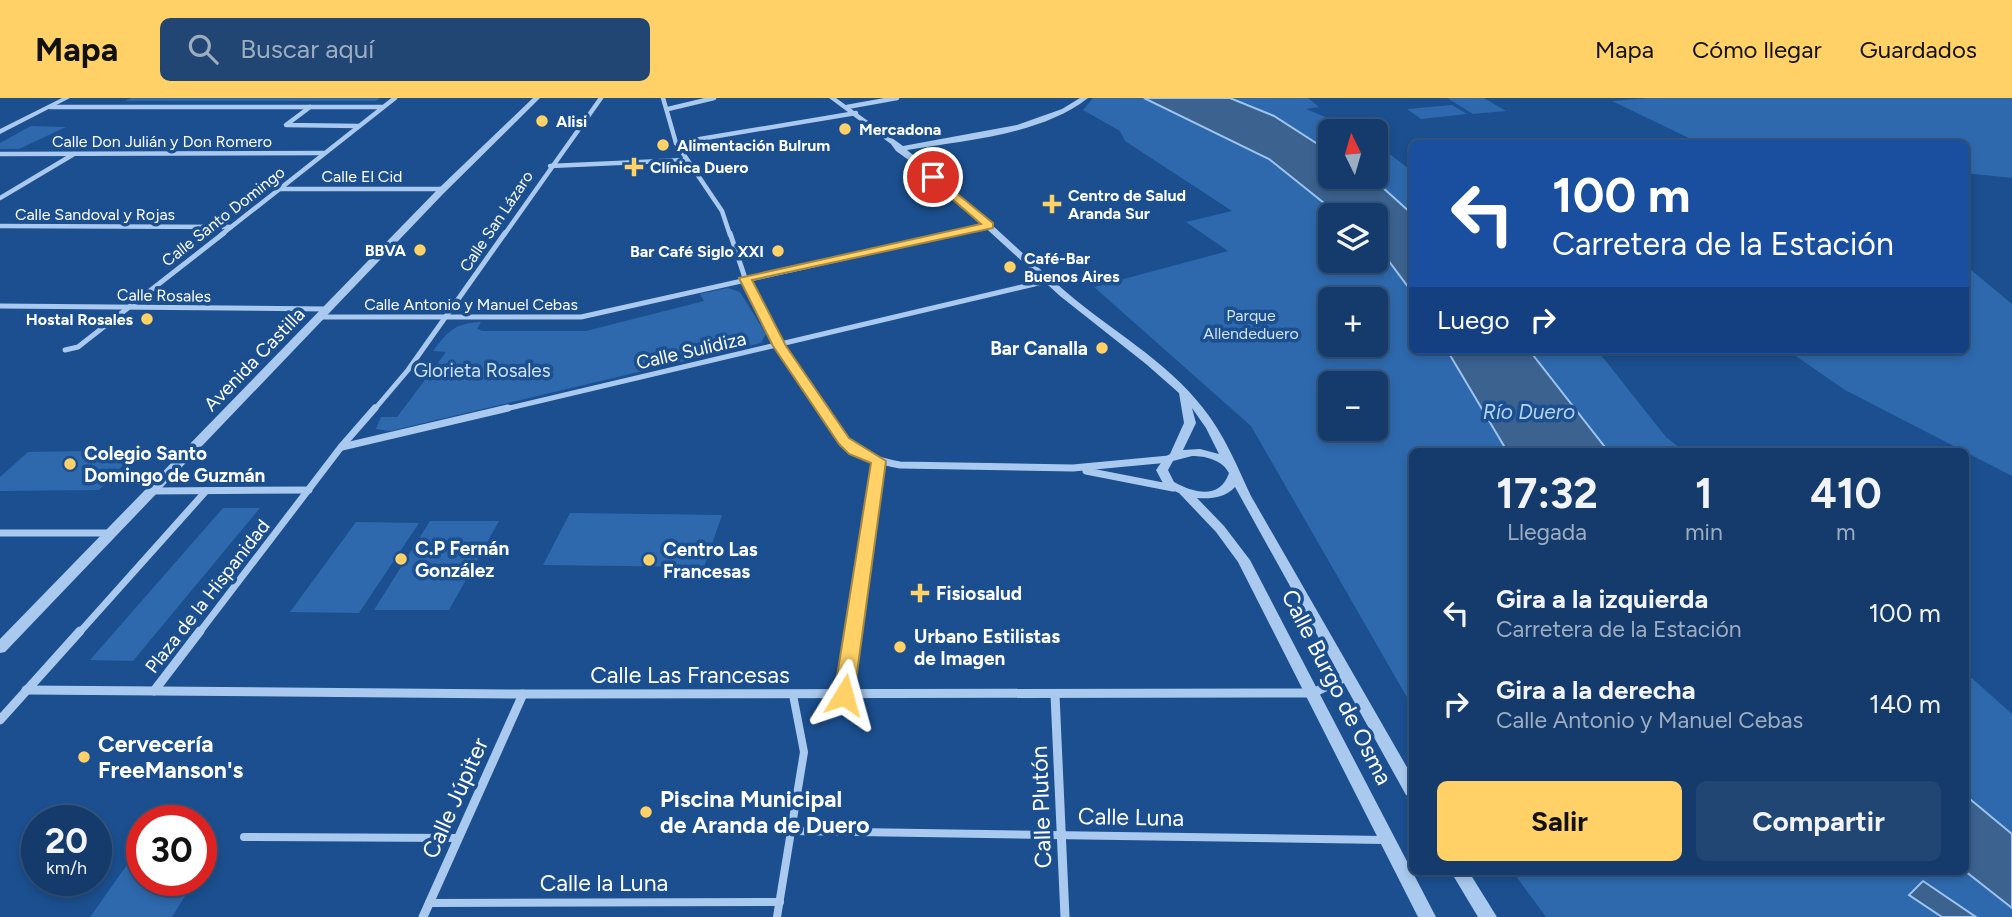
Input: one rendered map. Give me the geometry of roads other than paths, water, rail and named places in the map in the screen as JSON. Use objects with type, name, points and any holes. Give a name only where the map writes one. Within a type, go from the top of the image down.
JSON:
[{"type":"street","points":[[0,125],[52,98]]},
{"type":"street","points":[[0,132],[67,98]]},
{"type":"street","name":"Calle Santo Domingo","points":[[65,351],[78,347],[131,307],[395,98]]},
{"type":"street","name":"Avenida Castilla","points":[[0,648],[444,188],[537,98]]},
{"type":"street","name":"Calle San Lázaro","points":[[309,490],[341,447],[408,370],[550,166],[601,98]]},
{"type":"street","points":[[663,98],[676,143],[722,211],[745,278],[779,346],[844,441],[855,450],[879,461],[927,466],[1068,468],[1146,464],[1172,457],[1205,453],[1224,460],[1233,470],[1234,481],[1222,492],[1210,495],[1125,476],[1068,468]]},
{"type":"street","points":[[668,109],[714,98]]},
{"type":"street","name":"Calle Burgo de Osma","points":[[832,98],[856,113],[902,151],[990,226],[1047,281],[1196,406],[1222,445],[1233,470],[1409,785]]},
{"type":"street","points":[[847,107],[897,98]]},
{"type":"street","points":[[902,151],[966,139],[1044,119],[1085,98]]},
{"type":"street","points":[[50,107],[384,107]]},
{"type":"street","points":[[310,107],[286,125],[360,126]]},
{"type":"street","points":[[676,143],[856,113]]},
{"type":"street","name":"Calle Don Julián y Don Romero","points":[[0,154],[325,153]]},
{"type":"street","points":[[0,198],[74,154]]},
{"type":"street","points":[[550,166],[685,160]]},
{"type":"street","name":"Calle El Cid","points":[[280,189],[444,188]]},
{"type":"street","name":"Calle Sandoval y Rojas","points":[[0,226],[232,227]]},
{"type":"street","name":"Calle Antonio y Manuel Cebas","points":[[324,313],[581,317],[745,278],[990,226]]},
{"type":"street","name":"Calle Sulidiza","points":[[341,447],[1047,281]]},
{"type":"street","name":"Calle Rosales","points":[[0,306],[324,313]]},
{"type":"street","points":[[1180,490],[1165,479],[1162,470],[1190,423],[1182,394]]},
{"type":"street","points":[[844,695],[879,461]]},
{"type":"street","name":"Plaza de la Hispanidad","points":[[151,491],[309,490]]},
{"type":"street","name":"Plaza de la Hispanidad","points":[[26,690],[154,691],[309,490]]},
{"type":"street","name":"Calle Burgo de Osma","points":[[1180,490],[1220,529],[1244,560],[1427,917]]},
{"type":"street","points":[[0,720],[206,491]]},
{"type":"street","points":[[0,533],[111,533]]},
{"type":"street","name":"Calle Las Francesas","points":[[154,691],[793,695],[1313,694],[1348,676]]},
{"type":"street","name":"Calle Júpiter","points":[[423,917],[523,694]]},
{"type":"street","points":[[778,917],[804,739],[793,695]]},
{"type":"street","name":"Calle Plutón","points":[[1055,695],[1065,917]]},
{"type":"street","name":"Calle Luna","points":[[791,831],[1387,840]]},
{"type":"street","points":[[244,837],[458,838]]},
{"type":"street","points":[[1462,875],[1488,917]]},
{"type":"street","name":"Calle la Luna","points":[[429,903],[780,902]]},
{"type":"water","points":[[1144,98],[1230,98],[1274,116],[1318,144],[1318,189],[1384,189],[1409,211],[1409,288],[1388,260],[1388,203],[1324,203],[1269,159]]},
{"type":"water","name":"Río Duero","points":[[1449,354],[1532,354],[1606,448],[1505,448]]},
{"type":"water","points":[[1969,798],[2012,834],[2012,908],[1969,874]]},
{"type":"water","points":[[1923,881],[1976,917],[1942,917],[1909,895]]},
{"type":"place","name":"Alisi","points":[[542,121]]},
{"type":"place","name":"Mercadona","points":[[845,129]]},
{"type":"place","name":"Alimentación Bulrum","points":[[663,145]]},
{"type":"place","name":"Clínica Duero","points":[[634,167]]},
{"type":"place","name":"Centro de Salud Aranda Sur","points":[[1052,204]]},
{"type":"place","name":"BBVA","points":[[420,250]]},
{"type":"place","name":"Bar Café Siglo XXI","points":[[778,251]]},
{"type":"place","name":"Café-Bar Buenos Aires","points":[[1010,267]]},
{"type":"place","name":"Hostal Rosales","points":[[147,319]]},
{"type":"place","name":"Bar Canalla","points":[[1102,348]]},
{"type":"place","name":"Colegio Santo Domingo de Guzmán","points":[[70,464]]},
{"type":"place","name":"C.P Fernán González","points":[[401,559]]},
{"type":"place","name":"Centro Las Francesas","points":[[649,560]]},
{"type":"place","name":"Fisiosalud","points":[[920,593]]},
{"type":"place","name":"Urbano Estilistas de Imagen","points":[[900,647]]},
{"type":"place","name":"Cervecería FreeManson's","points":[[84,757]]},
{"type":"place","name":"Piscina Municipal de Aranda de Duero","points":[[646,812]]},
{"type":"park label","name":"Parque Allendeduero","points":[[1251,324]]},
{"type":"park label","name":"Glorieta Rosales","points":[[482,370]]}]
